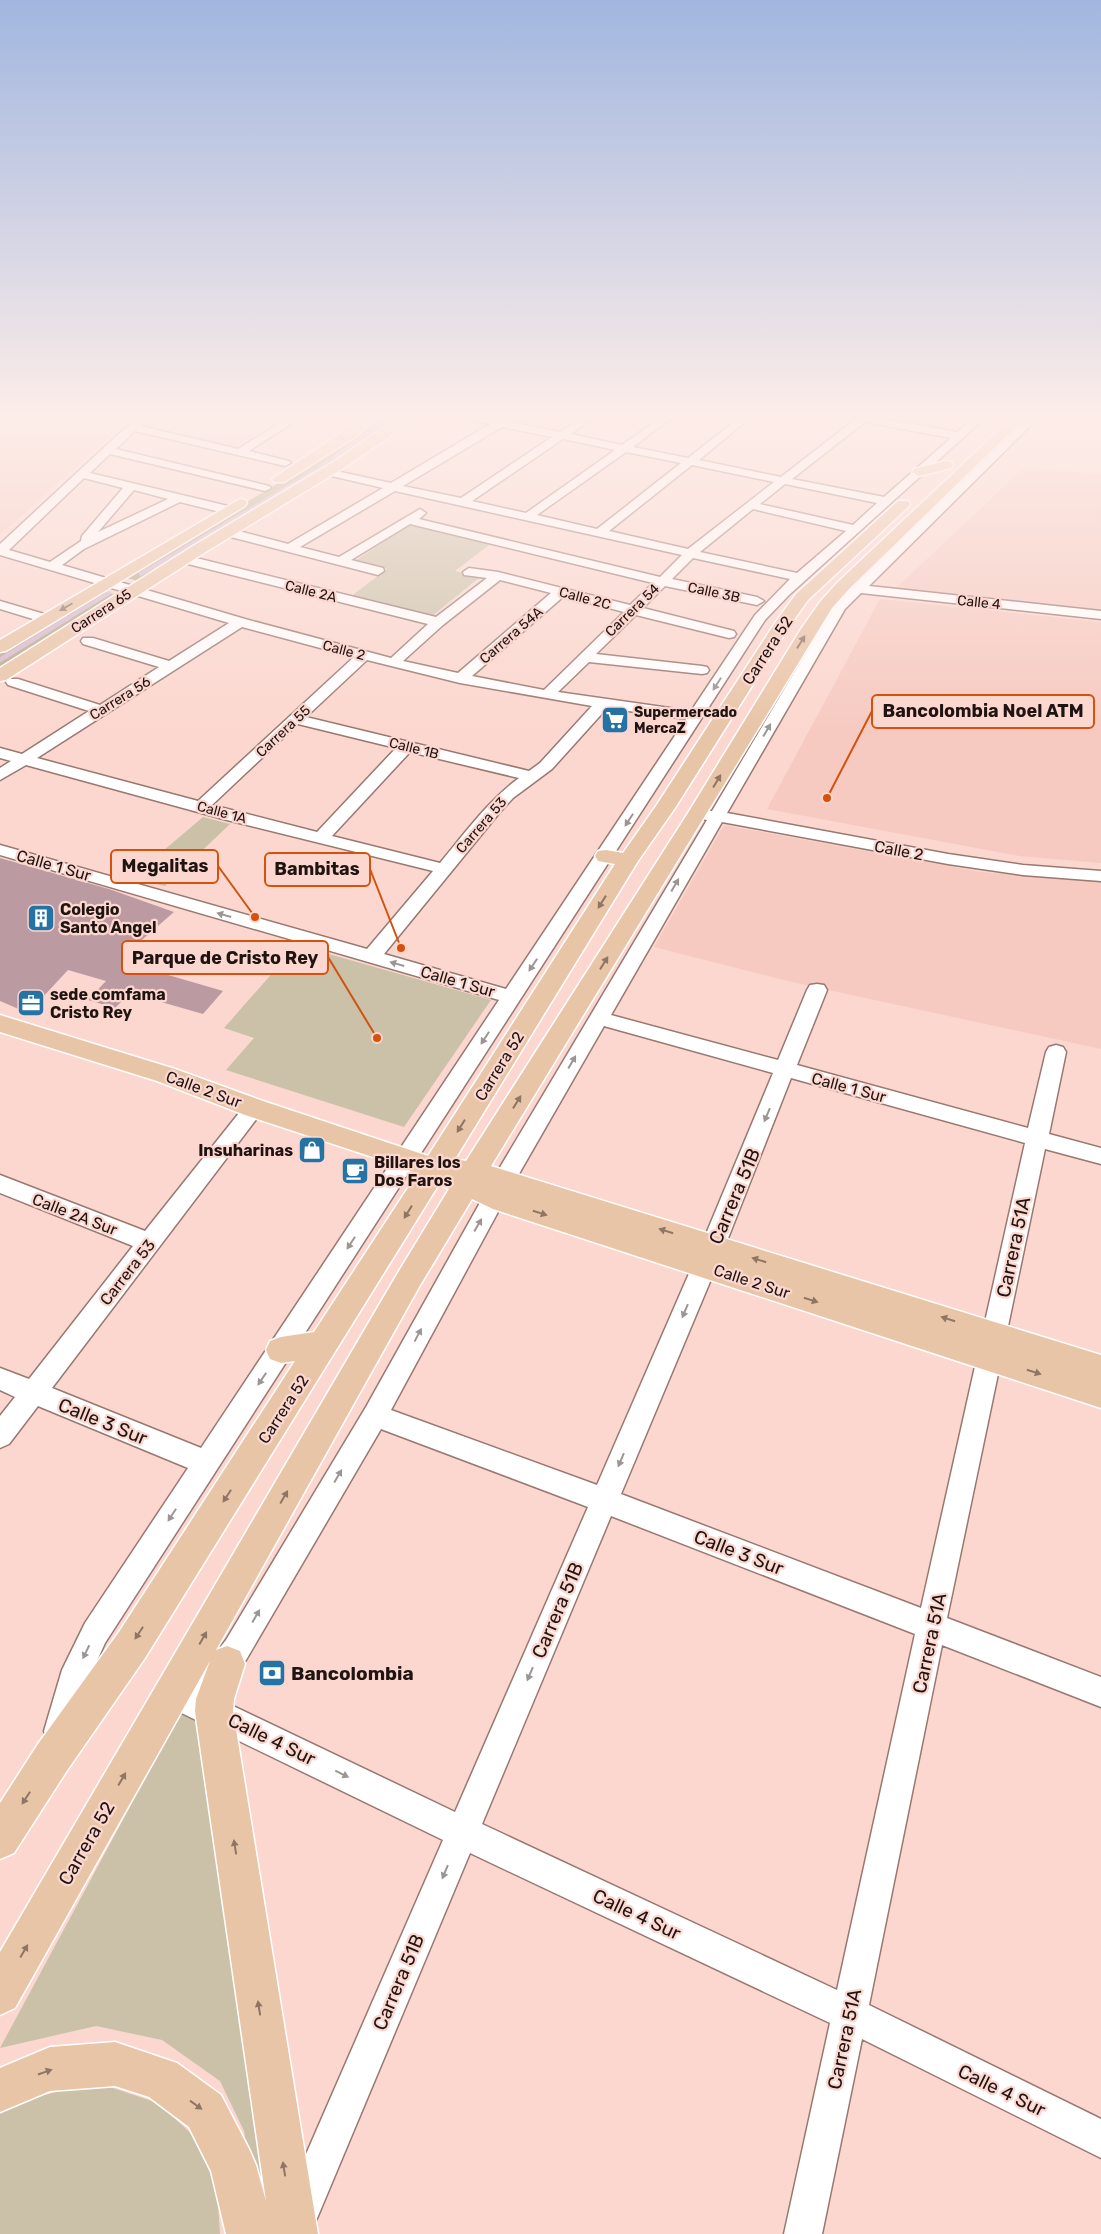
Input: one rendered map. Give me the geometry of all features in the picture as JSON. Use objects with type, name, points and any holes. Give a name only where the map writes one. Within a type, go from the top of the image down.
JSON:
[{"type":"main road","name":"Carrera 65","points":[[0,647],[208,522]]},
{"type":"main road","name":"Carrera 65","points":[[7,679],[133,590],[243,522]]},
{"type":"main road","name":"Carrera 52","points":[[0,1839],[52,1758],[132,1645],[324,1344],[426,1164],[617,858],[665,808],[783,623],[802,597],[884,522]]},
{"type":"main road","name":"Carrera 52","points":[[0,1993],[404,1287],[629,923],[707,814],[775,684],[826,605],[843,586],[912,522]]},
{"type":"main road","points":[[735,656],[753,670]]},
{"type":"main road","points":[[775,684],[795,682]]},
{"type":"main road","points":[[629,923],[657,917]]},
{"type":"main road","name":"Calle 2 Sur","points":[[0,1023],[166,1075],[254,1108],[499,1189],[991,1346],[1101,1394]]},
{"type":"main road","points":[[281,1350],[324,1344]]},
{"type":"main road","name":"Calle 2 Sur","points":[[991,1346],[1101,1368]]},
{"type":"main road","points":[[227,1664],[215,1699],[214,1711],[293,2231]]},
{"type":"main road","points":[[0,2090],[50,2069],[114,2064],[161,2079],[205,2112],[233,2165],[250,2234]]},
{"type":"street","points":[[0,551],[31,522]]},
{"type":"street","points":[[80,546],[100,522]]},
{"type":"street","points":[[52,566],[80,546],[128,522]]},
{"type":"street","points":[[290,548],[334,522]]},
{"type":"street","points":[[341,561],[404,522]]},
{"type":"street","name":"Calle 3B","points":[[417,522],[662,581],[757,601]]},
{"type":"street","points":[[558,522],[801,578]]},
{"type":"street","points":[[601,532],[613,522]]},
{"type":"street","name":"Carrera 54","points":[[547,695],[631,610],[692,553],[729,522]]},
{"type":"street","points":[[825,522],[855,529]]},
{"type":"street","name":"Carrera 52","points":[[52,1758],[77,1670],[96,1633],[281,1350],[426,1164],[512,997],[617,858],[696,716],[735,656],[760,618],[784,592],[862,522]]},
{"type":"street","name":"Carrera 52","points":[[172,1692],[199,1683],[215,1675],[227,1664],[375,1415],[499,1189],[657,917],[707,814],[795,682],[840,608],[923,522]]},
{"type":"street","points":[[227,532],[378,571]]},
{"type":"street","name":"Calle 2","points":[[0,551],[240,622],[460,679],[602,704],[696,716]]},
{"type":"street","name":"Calle 2A","points":[[184,559],[438,622]]},
{"type":"street","name":"Calle 2C","points":[[469,572],[498,576],[562,591],[729,634]]},
{"type":"street","points":[[394,662],[438,622],[498,576]]},
{"type":"street","name":"Calle 4","points":[[858,590],[1101,615]]},
{"type":"street","name":"Carrera 54A","points":[[460,679],[562,591]]},
{"type":"street","points":[[0,605],[46,618]]},
{"type":"street","name":"Carrera 56","points":[[0,775],[240,622]]},
{"type":"street","points":[[88,641],[170,666]]},
{"type":"street","name":"Carrera 55","points":[[201,807],[364,655]]},
{"type":"street","points":[[585,657],[702,670]]},
{"type":"street","points":[[7,679],[100,710]]},
{"type":"street","name":"Carrera 53","points":[[371,957],[507,795],[546,766],[602,704]]},
{"type":"street","name":"Calle 1B","points":[[296,719],[533,777]]},
{"type":"street","points":[[322,837],[407,746]]},
{"type":"street","name":"Calle 1A","points":[[0,753],[444,869]]},
{"type":"street","name":"Calle 2","points":[[707,814],[948,859],[1023,870],[1101,876]]},
{"type":"street","name":"Calle 1 Sur","points":[[0,850],[512,997]]},
{"type":"street","name":"Carrera 51B","points":[[293,2231],[708,1256],[786,1070],[817,990]]},
{"type":"street","name":"Calle 1 Sur","points":[[598,1018],[1101,1156]]},
{"type":"street","name":"Carrera 51A","points":[[803,2234],[991,1346],[1056,1052]]},
{"type":"street","name":"Carrera 53","points":[[0,1436],[254,1108]]},
{"type":"street","name":"Calle 2A Sur","points":[[0,1184],[150,1243]]},
{"type":"street","name":"Calle 3 Sur","points":[[0,1379],[206,1463]]},
{"type":"street","name":"Calle 3 Sur","points":[[375,1415],[604,1500],[1101,1692]]},
{"type":"street","name":"Calle 4 Sur","points":[[172,1692],[462,1832],[850,2014],[1101,2139]]},
{"type":"shaded area","points":[[0,522],[14,522],[0,535]]},
{"type":"shaded area","points":[[214,522],[238,522],[142,582],[123,577]]},
{"type":"shaded area","points":[[966,522],[1101,522],[1101,612],[892,592]]},
{"type":"shaded area","points":[[412,523],[493,542],[455,571],[480,577],[431,617],[350,597],[387,569],[356,560]]},
{"type":"shaded area","points":[[100,590],[120,596],[0,670],[0,652]]},
{"type":"shaded area","points":[[880,599],[1101,622],[1101,863],[1019,856],[767,809]]},
{"type":"shaded area","points":[[203,817],[230,824],[165,886],[130,879]]},
{"type":"shaded area","points":[[724,825],[982,872],[1101,882],[1101,1049],[796,983],[654,947]]},
{"type":"shaded area","points":[[297,945],[491,1000],[404,1127],[226,1070],[254,1038],[224,1028]]},
{"type":"shaded area","points":[[181,1712],[196,1721],[272,2234],[260,2234],[244,2131],[220,2081],[162,2040],[96,2026],[0,2048]]},
{"type":"shaded area","points":[[95,2082],[158,2103],[195,2137],[217,2188],[220,2234],[0,2234],[0,2110],[25,2100]]},
{"type":"building","points":[[0,858],[109,889],[174,912],[136,945],[168,953],[151,970],[223,991],[203,1014],[130,993],[115,1008],[88,1000],[106,981],[68,970],[28,1013],[0,1001]]},
{"type":"waterway","points":[[141,574],[229,522]]},
{"type":"waterway","points":[[66,619],[109,593]]},
{"type":"waterway","points":[[0,660],[68,618]]},
{"type":"place","name":"Supermercado MercaZ","points":[[615,720]]},
{"type":"place","name":"Bancolombia Noel ATM","points":[[827,798]]},
{"type":"place","name":"Megalitas","points":[[255,917]]},
{"type":"place","name":"Colegio Santo Angel","points":[[41,918]]},
{"type":"place","name":"Bambitas","points":[[401,948]]},
{"type":"place","name":"sede comfama Cristo Rey","points":[[31,1003]]},
{"type":"place","name":"Parque de Cristo Rey","points":[[377,1038]]},
{"type":"place","name":"Insuharinas","points":[[312,1150]]},
{"type":"place","name":"Billares los Dos Faros","points":[[355,1171]]},
{"type":"place","name":"Bancolombia","points":[[272,1673]]}]
